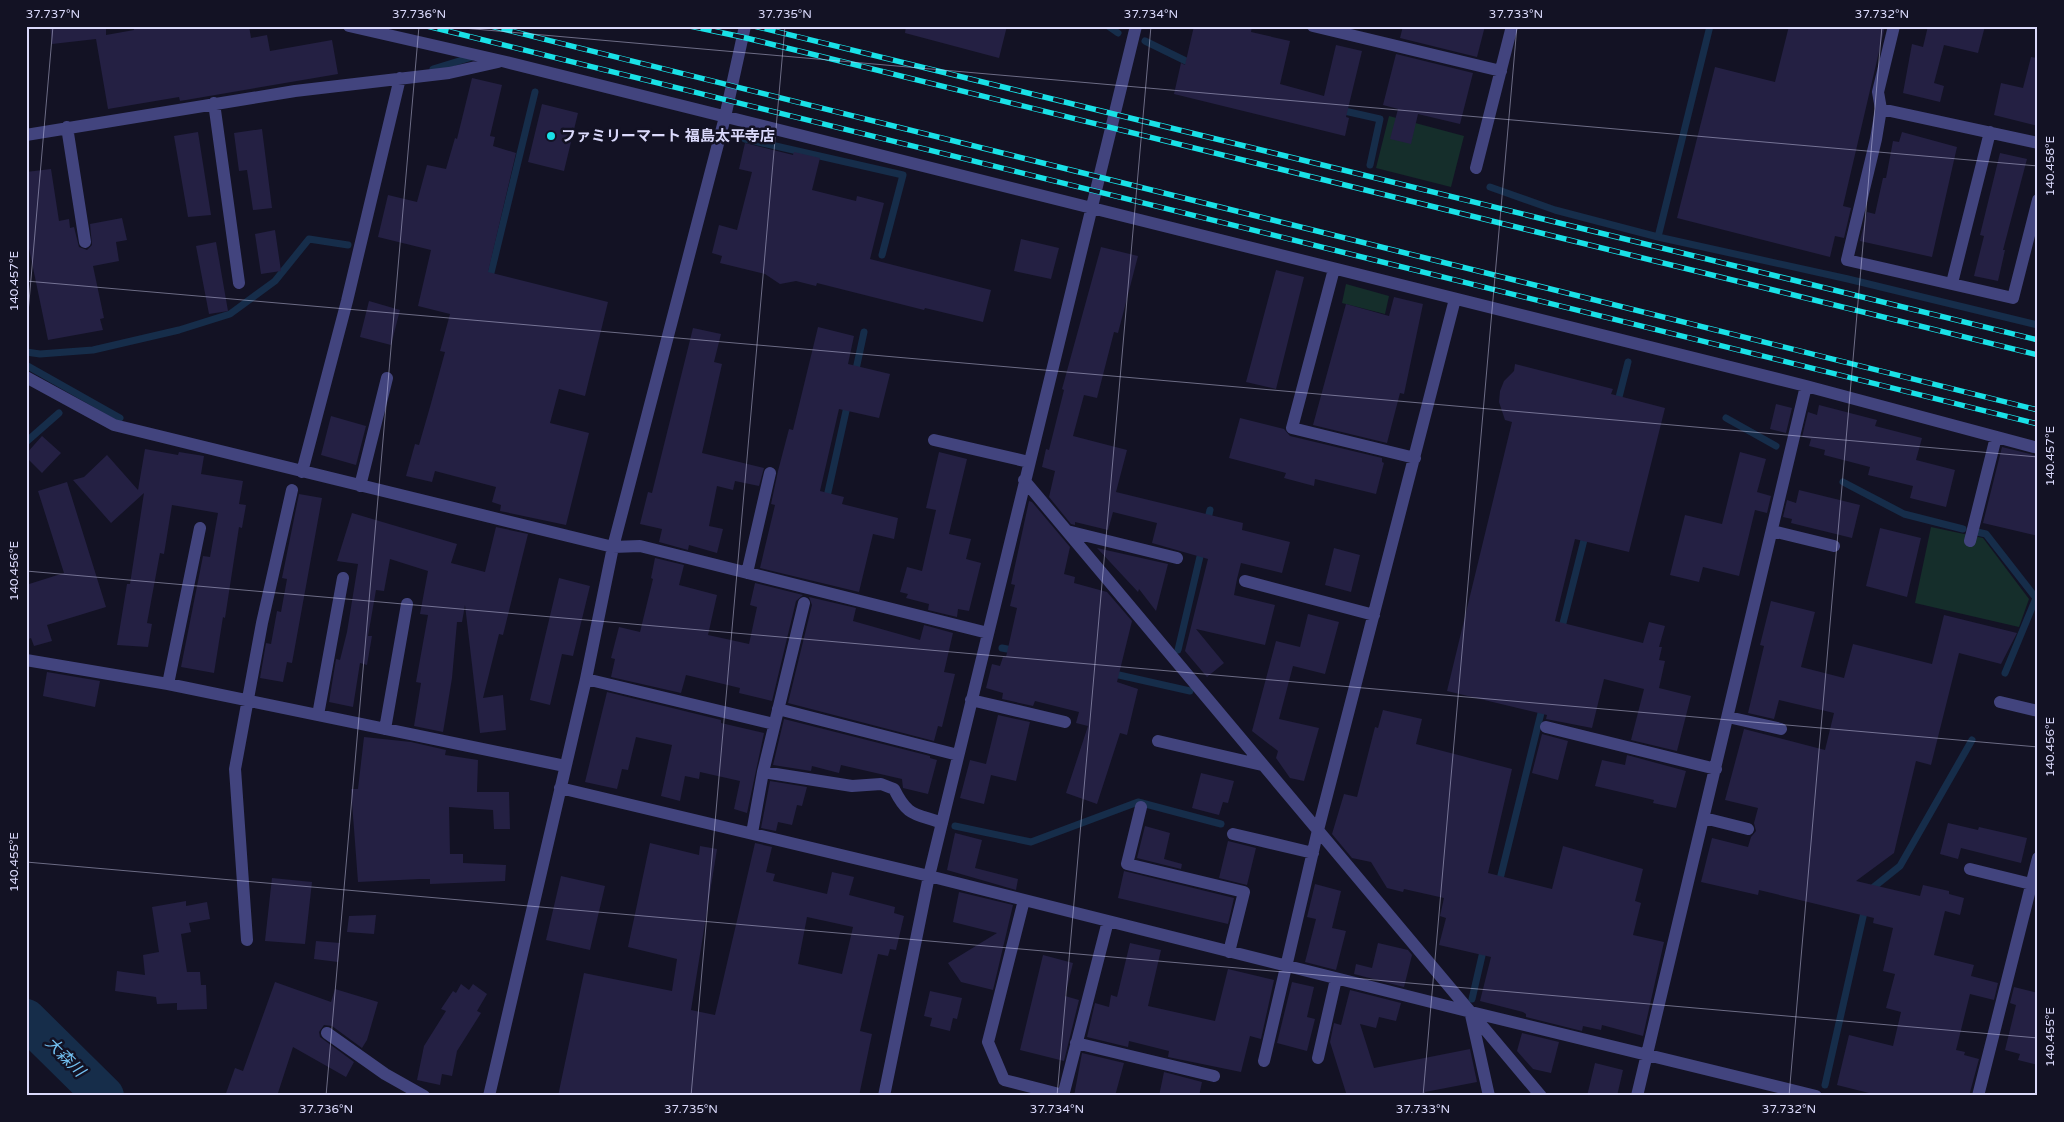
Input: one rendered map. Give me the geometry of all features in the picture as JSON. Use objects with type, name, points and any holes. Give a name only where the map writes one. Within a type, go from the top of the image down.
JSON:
[{"type":"street","points":[[349,26],[502,61],[1806,386],[2038,448]]},
{"type":"street","points":[[489,1096],[586,679],[613,548],[725,117],[745,26]]},
{"type":"street","points":[[884,1096],[929,876],[1028,462],[1136,26]]},
{"type":"street","points":[[1313,26],[1501,71]]},
{"type":"street","points":[[1476,168],[1512,26]]},
{"type":"street","points":[[1894,26],[1878,92],[1881,109],[1876,139],[1847,260],[2013,298],[2038,200]]},
{"type":"street","points":[[26,134],[295,90],[449,73],[502,61]]},
{"type":"street","points":[[302,472],[347,301],[400,78]]},
{"type":"street","points":[[214,104],[239,283]]},
{"type":"street","points":[[1881,109],[2038,143]]},
{"type":"street","points":[[67,127],[85,242]]},
{"type":"street","points":[[1952,284],[1990,132]]},
{"type":"street","points":[[1334,269],[1292,428],[1415,458]]},
{"type":"street","points":[[1264,1061],[1318,830],[1455,299]]},
{"type":"street","points":[[26,377],[114,425],[613,548],[640,546],[988,633]]},
{"type":"street","points":[[360,486],[386,378]]},
{"type":"street","points":[[1637,1096],[1806,386]]},
{"type":"street","points":[[1970,541],[1996,437]]},
{"type":"street","points":[[934,440],[1028,462]]},
{"type":"street","points":[[747,573],[770,474]]},
{"type":"street","points":[[1024,480],[1541,1096]]},
{"type":"street","points":[[247,940],[235,769],[262,623],[292,490]]},
{"type":"street","points":[[168,684],[200,528]]},
{"type":"street","points":[[1067,531],[1177,558]]},
{"type":"street","points":[[1772,532],[1834,546]]},
{"type":"street","points":[[318,715],[344,578]]},
{"type":"street","points":[[1244,581],[1374,615]]},
{"type":"street","points":[[752,833],[763,772],[804,602]]},
{"type":"street","points":[[386,729],[407,604]]},
{"type":"street","points":[[26,660],[168,684],[565,766]]},
{"type":"street","points":[[586,679],[774,724]]},
{"type":"street","points":[[972,700],[1065,722]]},
{"type":"street","points":[[2000,702],[2038,711]]},
{"type":"street","points":[[778,709],[958,755]]},
{"type":"street","points":[[1728,716],[1781,729]]},
{"type":"street","points":[[1546,727],[1716,770]]},
{"type":"street","points":[[1158,741],[1262,765]]},
{"type":"street","points":[[763,772],[852,786],[881,784],[894,789],[903,807],[912,814],[942,823]]},
{"type":"street","points":[[560,788],[929,876],[1229,952],[1816,1096]]},
{"type":"street","points":[[1141,807],[1127,864],[1244,892],[1229,952]]},
{"type":"street","points":[[1704,818],[1748,829]]},
{"type":"street","points":[[1233,834],[1313,853]]},
{"type":"street","points":[[1978,1096],[2038,858]]},
{"type":"street","points":[[1970,869],[2031,884]]},
{"type":"street","points":[[1024,900],[988,1042],[1004,1080],[1063,1095],[1108,921]]},
{"type":"street","points":[[1318,1058],[1336,978]]},
{"type":"street","points":[[1471,1012],[1488,1096]]},
{"type":"street","points":[[327,1034],[385,1074],[424,1096]]},
{"type":"street","points":[[1076,1043],[1214,1076]]},
{"type":"green space","points":[[1389,116],[1464,136],[1451,187],[1376,168]]},
{"type":"green space","points":[[1346,284],[1389,296],[1385,314],[1342,303]]},
{"type":"green space","points":[[1931,527],[1983,538],[2029,599],[2019,627],[1915,603]]},
{"type":"building","points":[[50,26],[106,26],[106,35],[134,30],[133,26],[249,26],[251,38],[267,35],[270,51],[332,40],[338,74],[180,101],[179,97],[108,109],[96,39],[52,44]]},
{"type":"building","points":[[906,26],[1007,26],[999,58],[905,33]]},
{"type":"building","points":[[1194,26],[1252,26],[1251,32],[1290,41],[1280,84],[1324,96],[1336,45],[1362,51],[1346,117],[1349,118],[1345,136],[1174,94],[1181,63],[1185,65]]},
{"type":"building","points":[[1403,26],[1485,26],[1477,57],[1400,38]]},
{"type":"building","points":[[1789,26],[1885,26],[1843,206],[1851,208],[1844,238],[1835,236],[1830,257],[1677,218],[1715,67],[1775,82]]},
{"type":"building","points":[[1928,26],[1985,26],[1978,53],[1944,45],[1934,83],[1944,86],[1940,102],[1903,93],[1912,44],[1923,47]]},
{"type":"building","points":[[1396,54],[1473,73],[1460,124],[1418,114],[1411,144],[1390,139],[1398,109],[1383,105]]},
{"type":"building","points":[[2031,57],[2038,58],[2038,126],[1994,115],[2001,83],[2023,88]]},
{"type":"building","points":[[472,78],[502,85],[490,136],[495,137],[493,146],[516,153],[488,272],[608,302],[585,396],[559,389],[550,423],[589,433],[566,525],[500,511],[501,505],[492,502],[496,487],[435,471],[432,482],[406,476],[415,444],[419,445],[445,352],[440,351],[450,314],[418,306],[431,250],[378,237],[388,195],[417,202],[427,165],[446,169],[455,138],[457,139]]},
{"type":"building","points":[[542,104],[578,113],[564,171],[528,162]]},
{"type":"building","points":[[262,129],[272,208],[253,210],[247,170],[239,171],[234,133]]},
{"type":"building","points":[[198,132],[211,215],[188,217],[174,136]]},
{"type":"building","points":[[1902,132],[1957,147],[1932,257],[1860,241],[1867,212],[1875,214],[1883,178],[1886,178],[1893,141],[1899,142]]},
{"type":"building","points":[[745,143],[793,155],[794,152],[820,158],[812,190],[856,201],[857,196],[884,203],[870,259],[991,290],[983,322],[925,308],[924,310],[817,283],[816,286],[796,281],[780,284],[765,274],[720,263],[722,256],[712,253],[719,225],[737,230],[752,172],[739,169]]},
{"type":"building","points":[[2000,153],[2027,159],[2003,250],[2005,250],[1998,281],[1974,276],[1984,236],[1980,235]]},
{"type":"building","points":[[51,169],[59,221],[69,219],[70,228],[74,227],[79,247],[87,250],[92,245],[90,224],[122,218],[127,240],[116,242],[119,261],[93,266],[104,318],[100,319],[103,330],[48,340],[26,234],[26,172]]},
{"type":"building","points":[[275,230],[281,271],[261,274],[255,234]]},
{"type":"building","points":[[1021,239],[1059,248],[1051,279],[1014,271]]},
{"type":"building","points":[[216,242],[228,311],[209,314],[196,246]]},
{"type":"building","points":[[1101,247],[1138,256],[1118,333],[1114,332],[1097,398],[1084,395],[1073,436],[1127,450],[1116,492],[1243,523],[1242,530],[1290,542],[1282,573],[1241,563],[1237,579],[1234,595],[1275,605],[1265,645],[1196,629],[1224,663],[1207,677],[1185,651],[1208,559],[1152,543],[1157,523],[1113,512],[1108,530],[1075,522],[1075,525],[1071,524],[1049,497],[1055,471],[1042,467],[1046,449],[1049,450],[1064,390],[1062,389]]},
{"type":"building","points":[[1276,270],[1304,277],[1276,389],[1246,382]]},
{"type":"building","points":[[1394,297],[1423,304],[1404,394],[1400,393],[1387,443],[1313,425],[1346,304],[1389,316]]},
{"type":"building","points":[[369,301],[400,310],[391,345],[360,337]]},
{"type":"building","points":[[818,327],[854,336],[848,364],[890,374],[879,418],[839,409],[820,491],[844,497],[842,504],[898,518],[894,539],[873,534],[859,592],[760,568],[775,505],[771,504],[778,471],[789,429],[793,430]]},
{"type":"building","points":[[693,328],[721,334],[714,362],[722,364],[702,453],[764,468],[759,486],[735,481],[733,490],[717,486],[709,526],[723,529],[717,553],[689,545],[688,550],[659,542],[662,529],[640,524],[648,492],[652,493]]},
{"type":"building","points":[[1515,364],[1613,389],[1611,394],[1665,408],[1629,552],[1575,539],[1555,621],[1643,643],[1649,622],[1665,626],[1659,647],[1662,647],[1659,660],[1665,661],[1659,688],[1691,696],[1677,751],[1631,740],[1644,689],[1604,679],[1592,728],[1546,719],[1547,715],[1447,691],[1512,422],[1505,420],[1499,402],[1500,391],[1504,381],[1514,371]]},
{"type":"building","points":[[1776,404],[1792,408],[1786,433],[1770,429]]},
{"type":"building","points":[[1819,405],[1877,420],[1875,426],[1922,438],[1916,460],[1955,470],[1946,507],[1910,498],[1913,486],[1868,475],[1870,467],[1824,455],[1825,450],[1809,446],[1811,439],[1802,437],[1808,412],[1817,415]]},
{"type":"building","points":[[331,416],[366,426],[356,465],[321,455]]},
{"type":"building","points":[[1240,418],[1284,429],[1290,436],[1382,458],[1384,463],[1376,494],[1315,479],[1314,486],[1284,478],[1286,473],[1229,458]]},
{"type":"building","points":[[42,436],[61,453],[42,473],[26,457],[26,454]]},
{"type":"building","points":[[2002,447],[2038,456],[2038,536],[1983,523]]},
{"type":"building","points":[[145,449],[178,455],[179,452],[204,456],[201,474],[243,481],[239,504],[246,505],[242,528],[239,527],[225,618],[223,617],[214,673],[181,667],[203,556],[210,557],[218,513],[172,505],[164,554],[160,553],[147,623],[152,624],[148,647],[117,645],[127,584],[130,584],[144,493],[111,523],[73,480],[84,477],[107,455],[138,490]]},
{"type":"building","points":[[939,452],[967,459],[949,534],[971,539],[966,559],[981,563],[969,611],[958,609],[957,617],[928,610],[929,604],[906,598],[908,594],[900,592],[907,567],[922,571],[936,510],[926,508]]},
{"type":"building","points":[[1740,452],[1766,459],[1757,492],[1771,496],[1767,513],[1755,510],[1739,576],[1703,567],[1699,582],[1670,575],[1685,515],[1722,524]]},
{"type":"building","points":[[67,482],[106,607],[47,625],[52,641],[34,646],[31,638],[26,640],[26,585],[64,573],[38,491]]},
{"type":"building","points":[[1799,490],[1860,505],[1852,538],[1791,523],[1792,519],[1783,517],[1787,500],[1796,503]]},
{"type":"building","points":[[299,494],[322,498],[292,663],[287,662],[283,682],[260,678],[266,643],[271,644],[277,611],[281,612],[287,579],[282,578]]},
{"type":"building","points":[[1029,501],[1032,502],[1070,547],[1064,574],[1075,577],[1074,583],[1107,592],[1132,621],[1117,682],[1138,689],[1127,735],[1120,733],[1097,804],[1066,793],[1088,726],[1076,723],[1079,712],[1035,701],[1033,706],[1002,699],[1003,693],[986,688],[992,664],[1000,666],[1003,657],[1006,657],[1017,608],[1010,606],[1015,585],[1011,584]]},
{"type":"building","points":[[352,513],[457,544],[451,563],[485,572],[496,527],[528,534],[503,635],[499,634],[483,698],[503,695],[506,730],[480,733],[465,605],[462,622],[457,622],[452,678],[443,732],[414,726],[421,683],[416,682],[428,615],[420,614],[428,571],[390,559],[384,591],[376,590],[368,636],[372,636],[367,665],[360,663],[353,707],[329,702],[336,659],[340,660],[347,632],[358,564],[337,561]]},
{"type":"building","points":[[1880,528],[1921,538],[1907,597],[1866,586]]},
{"type":"building","points":[[1097,548],[1168,564],[1156,611],[1139,589],[1138,592]]},
{"type":"building","points":[[1334,548],[1360,555],[1351,592],[1325,585]]},
{"type":"building","points":[[655,558],[684,565],[679,585],[717,595],[708,635],[749,644],[757,607],[750,605],[755,583],[803,595],[796,601],[772,701],[739,693],[740,688],[686,675],[681,693],[611,677],[615,659],[611,658],[619,627],[640,632],[653,579],[651,578]]},
{"type":"building","points":[[559,578],[590,586],[573,656],[562,654],[550,705],[530,700]]},
{"type":"building","points":[[809,597],[856,608],[853,621],[920,640],[924,625],[953,633],[944,672],[955,674],[942,727],[938,726],[934,741],[788,703],[812,605]]},
{"type":"building","points":[[1771,601],[1815,612],[1801,667],[1844,678],[1853,644],[1932,664],[1944,615],[2017,633],[2001,664],[1959,653],[1931,765],[1916,761],[1894,853],[1856,881],[1920,896],[1923,885],[1949,891],[1949,894],[1964,898],[1960,915],[1945,911],[1934,955],[1974,965],[1971,976],[1998,983],[1994,1000],[1970,994],[1956,1050],[1965,1052],[1964,1055],[1979,1059],[1969,1096],[1881,1096],[1837,1085],[1849,1035],[1893,1046],[1901,1012],[1886,1008],[1895,974],[1883,971],[1893,928],[1873,923],[1874,918],[1759,890],[1758,895],[1701,882],[1712,838],[1748,847],[1751,837],[1756,831],[1754,823],[1758,808],[1725,800],[1744,729],[1825,750],[1834,713],[1779,700],[1774,719],[1748,713],[1764,646],[1760,645]]},
{"type":"building","points":[[1308,614],[1339,622],[1325,674],[1293,666],[1279,719],[1319,728],[1304,781],[1290,778],[1276,758],[1278,751],[1252,731],[1276,641],[1300,647]]},
{"type":"building","points":[[47,672],[100,681],[95,707],[43,696]]},
{"type":"building","points":[[607,692],[721,720],[721,723],[764,733],[747,813],[734,809],[740,781],[700,772],[699,779],[685,776],[680,801],[661,796],[672,745],[636,737],[628,770],[622,769],[617,789],[585,782]]},
{"type":"building","points":[[1383,710],[1422,719],[1416,744],[1512,769],[1488,873],[1552,889],[1563,846],[1643,869],[1635,901],[1641,903],[1633,935],[1664,942],[1643,1036],[1602,1025],[1601,1030],[1583,1026],[1582,1031],[1526,1017],[1526,1014],[1523,1012],[1480,1001],[1491,957],[1439,945],[1446,918],[1440,916],[1444,898],[1404,889],[1403,892],[1387,888],[1371,862],[1352,858],[1332,834],[1344,794],[1357,797],[1375,727],[1378,728]]},
{"type":"building","points":[[998,715],[1030,722],[1016,781],[991,775],[984,804],[960,798],[970,760],[986,764]]},
{"type":"building","points":[[784,719],[930,756],[930,758],[937,760],[928,794],[903,788],[902,779],[841,765],[839,773],[812,766],[811,771],[773,765]]},
{"type":"building","points":[[1542,734],[1568,741],[1558,780],[1532,773]]},
{"type":"building","points":[[364,737],[411,742],[446,750],[445,755],[478,760],[477,792],[509,792],[510,829],[494,829],[493,810],[449,807],[450,854],[463,854],[463,863],[506,865],[505,881],[430,884],[430,879],[420,879],[358,882],[351,789],[358,789]]},
{"type":"building","points":[[1627,755],[1686,771],[1676,808],[1653,803],[1654,800],[1595,786],[1602,760],[1625,765]]},
{"type":"building","points":[[1201,773],[1234,781],[1228,803],[1223,802],[1219,815],[1192,808]]},
{"type":"building","points":[[770,781],[807,787],[802,806],[797,805],[792,825],[778,822],[776,831],[761,828]]},
{"type":"building","points":[[1948,823],[1978,830],[1979,827],[2027,838],[2021,863],[1961,848],[1958,859],[1940,854]]},
{"type":"building","points":[[1145,826],[1170,833],[1164,859],[1182,864],[1181,869],[1137,858]]},
{"type":"building","points":[[955,833],[982,840],[975,868],[1018,879],[1016,890],[947,870]]},
{"type":"building","points":[[1228,841],[1256,848],[1247,885],[1219,878]]},
{"type":"building","points":[[650,843],[699,855],[700,846],[717,849],[691,1010],[715,1015],[755,843],[772,847],[766,872],[775,874],[773,881],[827,894],[832,872],[854,877],[849,895],[895,907],[894,913],[904,916],[896,950],[890,949],[888,956],[878,954],[860,1031],[872,1034],[859,1096],[558,1096],[584,973],[672,991],[677,959],[628,947]],"holes":[[[807,917],[853,927],[842,974],[798,964]]]},
{"type":"building","points":[[1124,871],[1234,898],[1228,924],[1118,898]]},
{"type":"building","points":[[561,876],[605,886],[590,950],[546,940]]},
{"type":"building","points":[[272,878],[312,882],[305,944],[265,941]]},
{"type":"building","points":[[1315,884],[1341,891],[1332,928],[1346,931],[1336,970],[1305,962],[1316,919],[1307,917]]},
{"type":"building","points":[[959,892],[1013,905],[993,990],[961,982],[948,963],[997,933],[953,922]]},
{"type":"building","points":[[186,901],[186,906],[207,902],[210,919],[189,923],[191,932],[181,934],[187,972],[200,972],[201,985],[206,985],[207,1009],[177,1010],[177,1003],[157,1004],[156,997],[115,991],[117,971],[145,975],[143,955],[159,952],[152,907]]},
{"type":"building","points":[[376,915],[374,934],[347,932],[349,916]]},
{"type":"building","points":[[316,941],[340,943],[338,962],[314,959]]},
{"type":"building","points":[[1130,943],[1161,950],[1148,1006],[1215,1021],[1228,969],[1274,980],[1261,1039],[1250,1036],[1241,1072],[1168,1057],[1169,1051],[1129,1041],[1128,1047],[1087,1037],[1095,1003],[1109,1007],[1111,995],[1117,997]]},
{"type":"building","points":[[1378,943],[1408,950],[1412,955],[1404,987],[1354,974],[1356,964],[1372,968]]},
{"type":"building","points":[[1043,955],[1073,963],[1065,996],[1079,1000],[1064,1061],[1020,1050]]},
{"type":"building","points":[[275,982],[331,1002],[335,989],[378,1002],[367,1040],[362,1048],[332,1026],[324,1025],[319,1032],[320,1037],[354,1062],[346,1077],[293,1047],[277,1096],[225,1096],[235,1068],[243,1071]]},
{"type":"building","points":[[1292,982],[1314,987],[1307,1017],[1315,1019],[1307,1051],[1277,1043]]},
{"type":"building","points":[[461,984],[469,990],[473,984],[487,994],[477,1011],[481,1013],[457,1051],[452,1076],[442,1074],[440,1085],[417,1080],[424,1046],[446,1011],[441,1009],[453,991],[456,993]]},
{"type":"building","points":[[2014,987],[2038,993],[2038,1065],[2018,1060],[2020,1054],[2005,1050],[2016,1005],[2010,1003]]},
{"type":"building","points":[[1350,990],[1401,1003],[1396,1021],[1379,1017],[1376,1028],[1360,1024],[1374,1068],[1470,1049],[1477,1082],[1425,1092],[1426,1096],[1347,1096],[1330,1042],[1334,1023],[1341,1025]]},
{"type":"building","points":[[930,991],[962,998],[957,1019],[953,1018],[950,1031],[930,1026],[932,1018],[924,1016]]},
{"type":"building","points":[[1522,1033],[1559,1042],[1551,1073],[1533,1069],[1517,1051]]},
{"type":"building","points":[[1082,1053],[1124,1063],[1115,1096],[1074,1096]]},
{"type":"building","points":[[1595,1063],[1623,1070],[1617,1096],[1587,1096]]},
{"type":"building","points":[[1164,1072],[1202,1082],[1199,1096],[1159,1096]]},
{"type":"waterway","points":[[1108,26],[1118,33]]},
{"type":"waterway","points":[[1658,237],[1710,26]]},
{"type":"waterway","points":[[1145,41],[1194,65]]},
{"type":"waterway","points":[[433,69],[472,57]]},
{"type":"waterway","points":[[489,281],[535,92]]},
{"type":"waterway","points":[[1340,110],[1380,119],[1370,165]]},
{"type":"waterway","points":[[745,139],[903,175],[882,255]]},
{"type":"waterway","points":[[1490,187],[1555,210],[1658,237],[1848,279],[2038,325]]},
{"type":"waterway","points":[[26,352],[40,354],[93,350],[179,330],[230,314],[275,281],[309,239],[348,245]]},
{"type":"waterway","points":[[855,374],[864,332]]},
{"type":"waterway","points":[[1617,405],[1628,362]]},
{"type":"waterway","points":[[26,365],[120,418]]},
{"type":"waterway","points":[[826,501],[848,402]]},
{"type":"waterway","points":[[26,442],[59,413]]},
{"type":"waterway","points":[[1726,418],[1776,446]]},
{"type":"waterway","points":[[1843,482],[1904,514],[1963,529]]},
{"type":"waterway","points":[[1207,523],[1210,510]]},
{"type":"waterway","points":[[1561,631],[1586,532]]},
{"type":"waterway","points":[[1977,532],[1986,534],[2036,598],[2005,673]]},
{"type":"waterway","points":[[1178,650],[1202,548]]},
{"type":"waterway","points":[[1002,648],[1017,651]]},
{"type":"waterway","points":[[1110,673],[1190,691]]},
{"type":"waterway","points":[[1499,883],[1543,705]]},
{"type":"waterway","points":[[1870,890],[1900,866],[1972,740]]},
{"type":"waterway","points":[[955,826],[1031,842],[1138,802],[1221,824]]},
{"type":"waterway","points":[[1825,1085],[1865,908]]},
{"type":"waterway","points":[[1472,999],[1484,947]]},
{"type":"waterway","name":"大森川","points":[[26,1019],[104,1096]]},
{"type":"railway","points":[[427,26],[2038,424]]},
{"type":"railway","points":[[491,26],[2038,410]]},
{"type":"railway","points":[[690,26],[742,37],[2038,355]]},
{"type":"railway","points":[[754,26],[2038,340]]},
{"type":"place","name":"ファミリーマート 福島太平寺店","points":[[551,136]]}]
